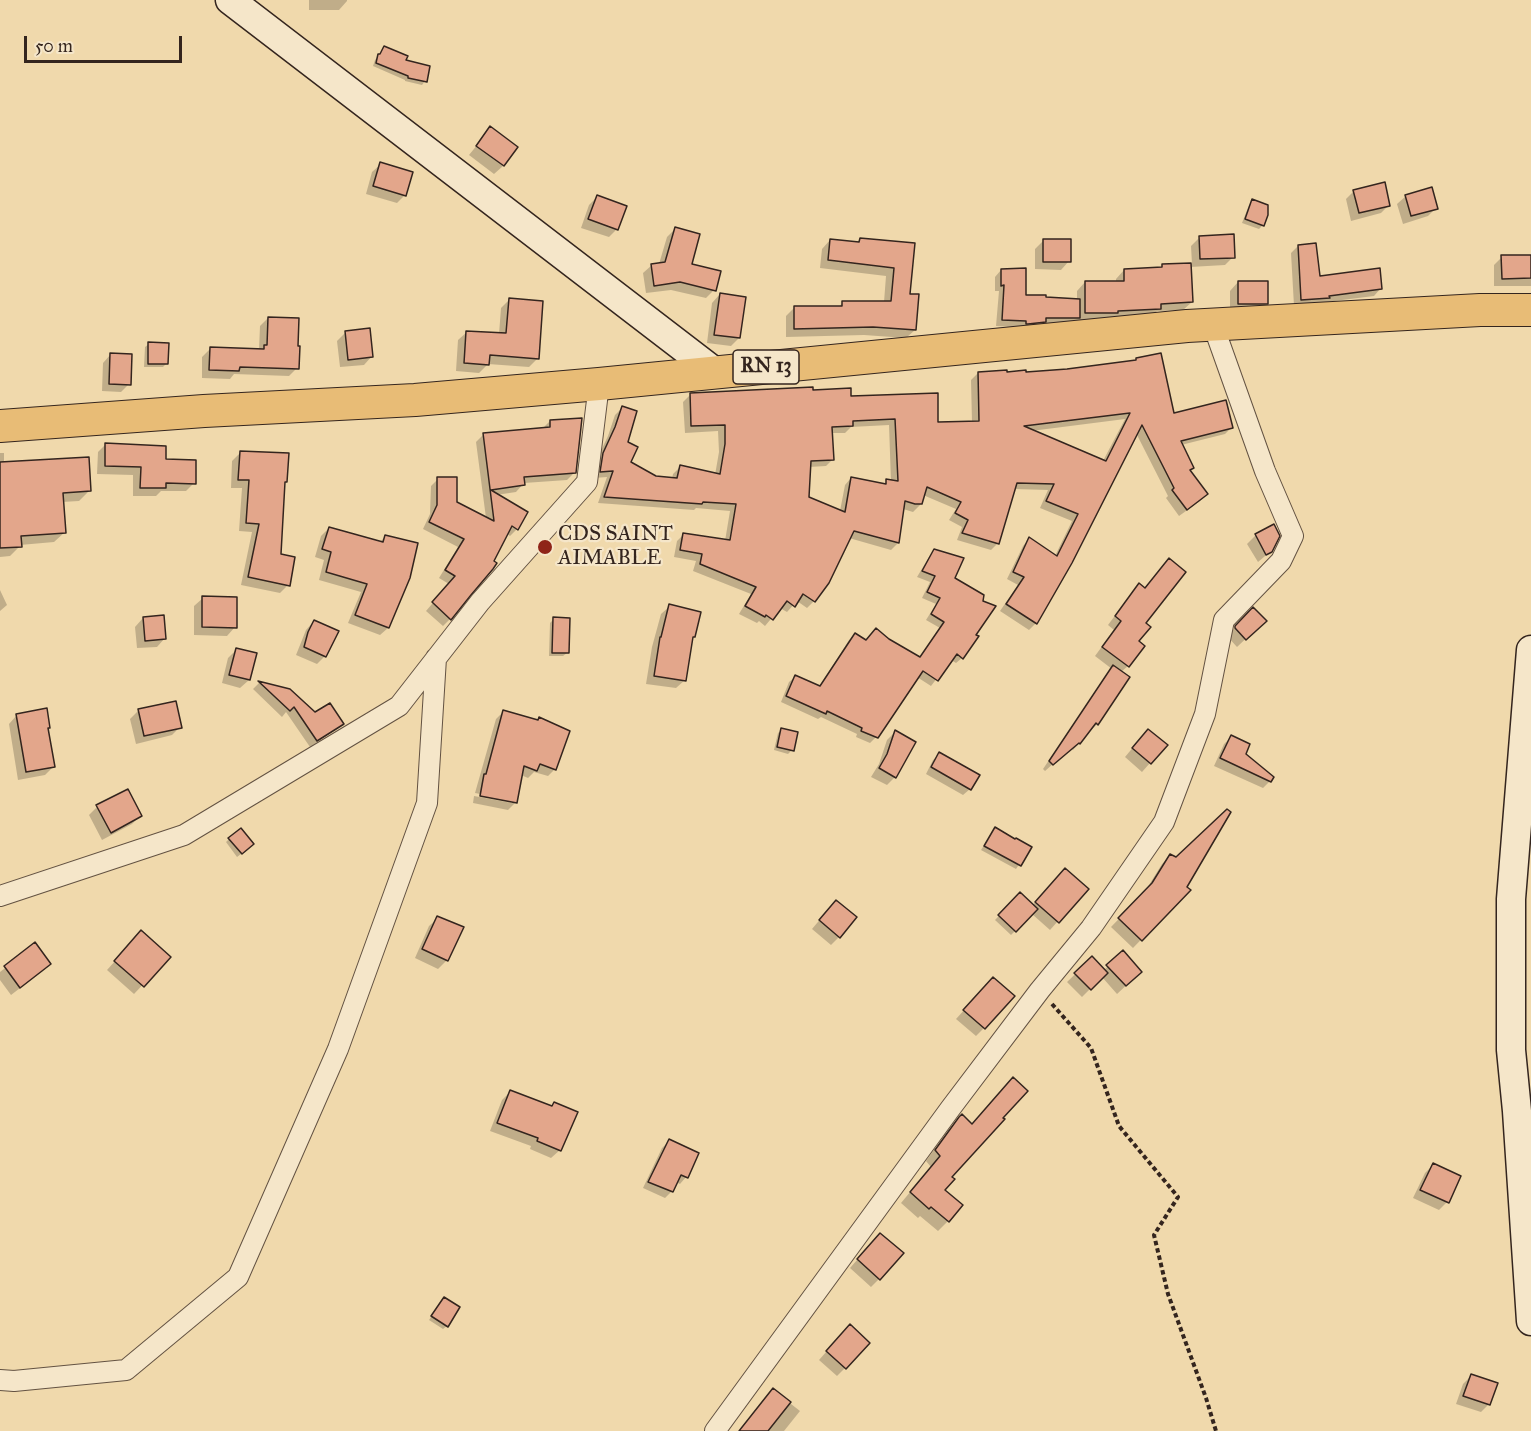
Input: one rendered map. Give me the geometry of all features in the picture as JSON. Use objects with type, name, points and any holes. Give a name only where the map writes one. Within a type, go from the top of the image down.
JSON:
[{"type":"main road","name":"RN 13","points":[[0,426],[204,411],[415,400],[1187,326],[1480,310],[1531,310]]},
{"type":"street","points":[[230,0],[715,372]]},
{"type":"street","points":[[715,1431],[950,1108],[1090,928],[1164,822],[1205,714],[1224,620],[1281,561],[1293,536],[1265,471],[1213,325]]},
{"type":"street","points":[[0,897],[183,835],[399,705],[480,602],[587,482],[599,384]]},
{"type":"street","points":[[1531,650],[1511,898],[1511,1050],[1531,1321]]},
{"type":"street","points":[[0,1380],[14,1381],[126,1370],[238,1277],[338,1049],[427,803],[436,658]]},
{"type":"path","points":[[1040,990],[1091,1048],[1119,1125],[1178,1197],[1154,1235],[1168,1294],[1216,1431]]},
{"type":"building","points":[[384,46],[408,56],[406,60],[430,66],[427,82],[408,78],[408,76],[376,63],[378,54]]},
{"type":"building","points":[[490,126],[518,147],[504,166],[476,146]]},
{"type":"building","points":[[380,162],[413,172],[406,196],[373,186]]},
{"type":"building","points":[[1385,182],[1390,206],[1359,213],[1353,190]]},
{"type":"building","points":[[1432,187],[1438,209],[1411,216],[1405,195]]},
{"type":"building","points":[[597,195],[627,206],[618,230],[588,219]]},
{"type":"building","points":[[1252,199],[1268,205],[1268,215],[1264,226],[1245,219]]},
{"type":"building","points":[[675,227],[700,234],[692,264],[721,271],[716,291],[680,282],[654,286],[651,264],[665,262]]},
{"type":"building","points":[[1234,234],[1235,258],[1200,259],[1199,236]]},
{"type":"building","points":[[860,238],[915,243],[910,294],[919,294],[916,330],[873,327],[794,329],[794,306],[842,306],[842,301],[891,301],[894,268],[828,260],[830,239],[859,242]]},
{"type":"building","points":[[1043,239],[1071,239],[1071,262],[1043,262]]},
{"type":"building","points":[[1316,243],[1320,276],[1380,268],[1382,289],[1329,296],[1330,298],[1301,300],[1298,245]]},
{"type":"building","points":[[1501,255],[1531,255],[1531,278],[1502,279]]},
{"type":"building","points":[[1191,263],[1193,302],[1161,304],[1161,309],[1085,313],[1085,281],[1124,281],[1124,269]]},
{"type":"building","points":[[1026,268],[1026,295],[1080,299],[1080,318],[1046,318],[1046,322],[1028,324],[1026,321],[1002,320],[1004,285],[1001,286],[1001,269]]},
{"type":"building","points":[[1238,281],[1268,281],[1268,304],[1238,304]]},
{"type":"building","points":[[720,293],[746,297],[740,338],[714,335]]},
{"type":"building","points":[[509,298],[543,301],[539,359],[490,355],[489,365],[464,363],[466,331],[506,333]]},
{"type":"building","points":[[268,317],[299,318],[299,369],[240,367],[239,371],[209,370],[210,347],[264,349],[264,345],[267,345]]},
{"type":"building","points":[[370,328],[373,357],[348,360],[345,331]]},
{"type":"building","points":[[148,342],[169,343],[168,364],[148,364]]},
{"type":"building","points":[[110,353],[132,354],[131,385],[109,384]]},
{"type":"building","points":[[1161,353],[1174,413],[1226,400],[1233,428],[1181,441],[1194,468],[1190,470],[1208,494],[1187,510],[1172,490],[1174,488],[1142,425],[1072,563],[1037,624],[1006,604],[1024,577],[1013,572],[1029,537],[1057,556],[1078,514],[1046,501],[1054,484],[1017,483],[999,544],[962,533],[968,520],[955,513],[961,502],[927,487],[922,504],[905,501],[899,543],[854,531],[829,583],[815,602],[803,594],[795,607],[787,601],[773,620],[745,606],[756,587],[700,564],[702,554],[680,550],[683,533],[730,540],[736,504],[703,502],[702,504],[604,497],[613,471],[600,472],[603,453],[622,406],[637,411],[628,442],[638,447],[631,462],[656,476],[677,478],[680,465],[720,474],[725,444],[725,425],[691,426],[690,393],[813,387],[813,390],[851,388],[851,396],[938,393],[938,422],[979,421],[978,372],[1067,369],[1136,360],[1136,358]],"holes":[[[1130,413],[1106,461],[1024,426]],[[895,419],[898,481],[886,479],[886,484],[851,477],[845,512],[809,497],[811,461],[834,460],[832,427],[853,426],[853,421]]]},
{"type":"building","points":[[582,418],[576,473],[524,477],[525,485],[491,490],[528,512],[518,530],[512,526],[494,561],[497,563],[451,620],[432,602],[455,576],[445,570],[464,539],[429,522],[437,505],[437,477],[457,477],[457,502],[494,521],[483,433],[550,427],[550,420]]},
{"type":"building","points":[[105,443],[166,446],[166,459],[196,460],[196,484],[166,483],[166,488],[140,488],[141,467],[105,466]]},
{"type":"building","points":[[240,451],[289,453],[281,554],[295,557],[290,586],[248,577],[259,524],[246,523],[249,480],[238,480]]},
{"type":"building","points":[[89,457],[91,491],[63,493],[66,533],[21,536],[22,547],[0,548],[0,462]]},
{"type":"building","points":[[1274,524],[1280,536],[1272,552],[1266,555],[1255,534]]},
{"type":"building","points":[[329,527],[383,542],[385,535],[418,543],[410,578],[389,628],[355,615],[367,584],[326,572],[331,552],[322,549]]},
{"type":"building","points":[[934,549],[964,558],[955,578],[984,595],[983,601],[996,606],[963,659],[957,654],[938,681],[923,671],[878,738],[827,711],[826,714],[786,696],[795,675],[820,686],[855,633],[866,640],[876,628],[889,639],[920,657],[944,622],[931,614],[940,598],[927,592],[935,576],[922,571]]},
{"type":"building","points":[[1169,558],[1186,572],[1146,623],[1151,627],[1139,641],[1145,646],[1129,667],[1102,647],[1121,621],[1115,616],[1139,583],[1145,588]]},
{"type":"building","points":[[202,596],[237,597],[237,628],[202,627]]},
{"type":"building","points":[[669,604],[701,612],[695,637],[693,637],[686,681],[654,676],[660,637]]},
{"type":"building","points":[[1253,607],[1267,621],[1246,640],[1235,626]]},
{"type":"building","points":[[164,615],[166,639],[145,641],[143,617]]},
{"type":"building","points":[[553,617],[570,618],[569,653],[552,653]]},
{"type":"building","points":[[314,620],[339,631],[326,657],[304,647]]},
{"type":"building","points":[[236,648],[257,653],[250,680],[229,675]]},
{"type":"building","points":[[1113,665],[1130,677],[1098,725],[1096,723],[1080,744],[1053,765],[1049,761]]},
{"type":"building","points":[[258,681],[290,689],[315,712],[330,703],[344,724],[317,741],[294,707],[290,711]]},
{"type":"building","points":[[176,701],[182,728],[144,736],[138,709]]},
{"type":"building","points":[[47,708],[55,767],[26,772],[16,714]]},
{"type":"building","points":[[503,710],[538,720],[539,717],[570,731],[556,770],[540,764],[537,771],[524,766],[517,803],[480,796],[484,774],[486,774]]},
{"type":"building","points":[[781,728],[798,732],[794,751],[777,747]]},
{"type":"building","points":[[1148,729],[1168,745],[1151,764],[1132,748]]},
{"type":"building","points":[[895,730],[916,742],[896,778],[879,768],[887,754]]},
{"type":"building","points":[[1231,735],[1250,744],[1246,754],[1274,777],[1271,782],[1220,758]]},
{"type":"building","points":[[939,752],[980,775],[971,790],[931,767]]},
{"type":"building","points":[[128,789],[142,816],[111,833],[96,805]]},
{"type":"building","points":[[1227,809],[1231,812],[1187,887],[1191,890],[1142,941],[1118,918],[1152,883],[1170,854],[1176,857]]},
{"type":"building","points":[[995,827],[1032,847],[1021,866],[984,846]]},
{"type":"building","points":[[241,828],[254,844],[242,854],[228,838]]},
{"type":"building","points":[[1065,868],[1089,889],[1059,923],[1035,902]]},
{"type":"building","points":[[1020,892],[1038,909],[1016,932],[998,915]]},
{"type":"building","points":[[836,900],[857,917],[840,938],[819,920]]},
{"type":"building","points":[[437,916],[464,927],[448,961],[422,949]]},
{"type":"building","points":[[141,930],[171,957],[144,987],[114,961]]},
{"type":"building","points":[[35,942],[51,964],[20,988],[4,966]]},
{"type":"building","points":[[1123,950],[1142,972],[1126,986],[1106,965]]},
{"type":"building","points":[[1092,956],[1108,973],[1091,990],[1074,973]]},
{"type":"building","points":[[993,977],[1015,996],[985,1029],[963,1010]]},
{"type":"building","points":[[1013,1077],[1028,1091],[952,1177],[955,1179],[945,1190],[963,1205],[949,1222],[931,1207],[929,1209],[910,1192],[940,1156],[935,1150],[959,1117],[962,1114],[972,1124]]},
{"type":"building","points":[[510,1090],[552,1106],[554,1102],[578,1112],[561,1151],[537,1141],[538,1138],[497,1123]]},
{"type":"building","points":[[669,1139],[699,1153],[688,1178],[681,1175],[673,1192],[648,1182]]},
{"type":"building","points":[[1433,1163],[1461,1176],[1449,1203],[1420,1190]]},
{"type":"building","points":[[880,1233],[904,1253],[880,1280],[857,1259]]},
{"type":"building","points":[[444,1297],[460,1307],[448,1327],[431,1316]]},
{"type":"building","points":[[850,1324],[870,1343],[846,1369],[826,1351]]},
{"type":"building","points":[[1471,1374],[1498,1383],[1490,1405],[1463,1396]]},
{"type":"building","points":[[773,1388],[791,1402],[768,1431],[739,1431]]},
{"type":"place","name":"CDS SAINT AIMABLE","points":[[545,547]]}]
